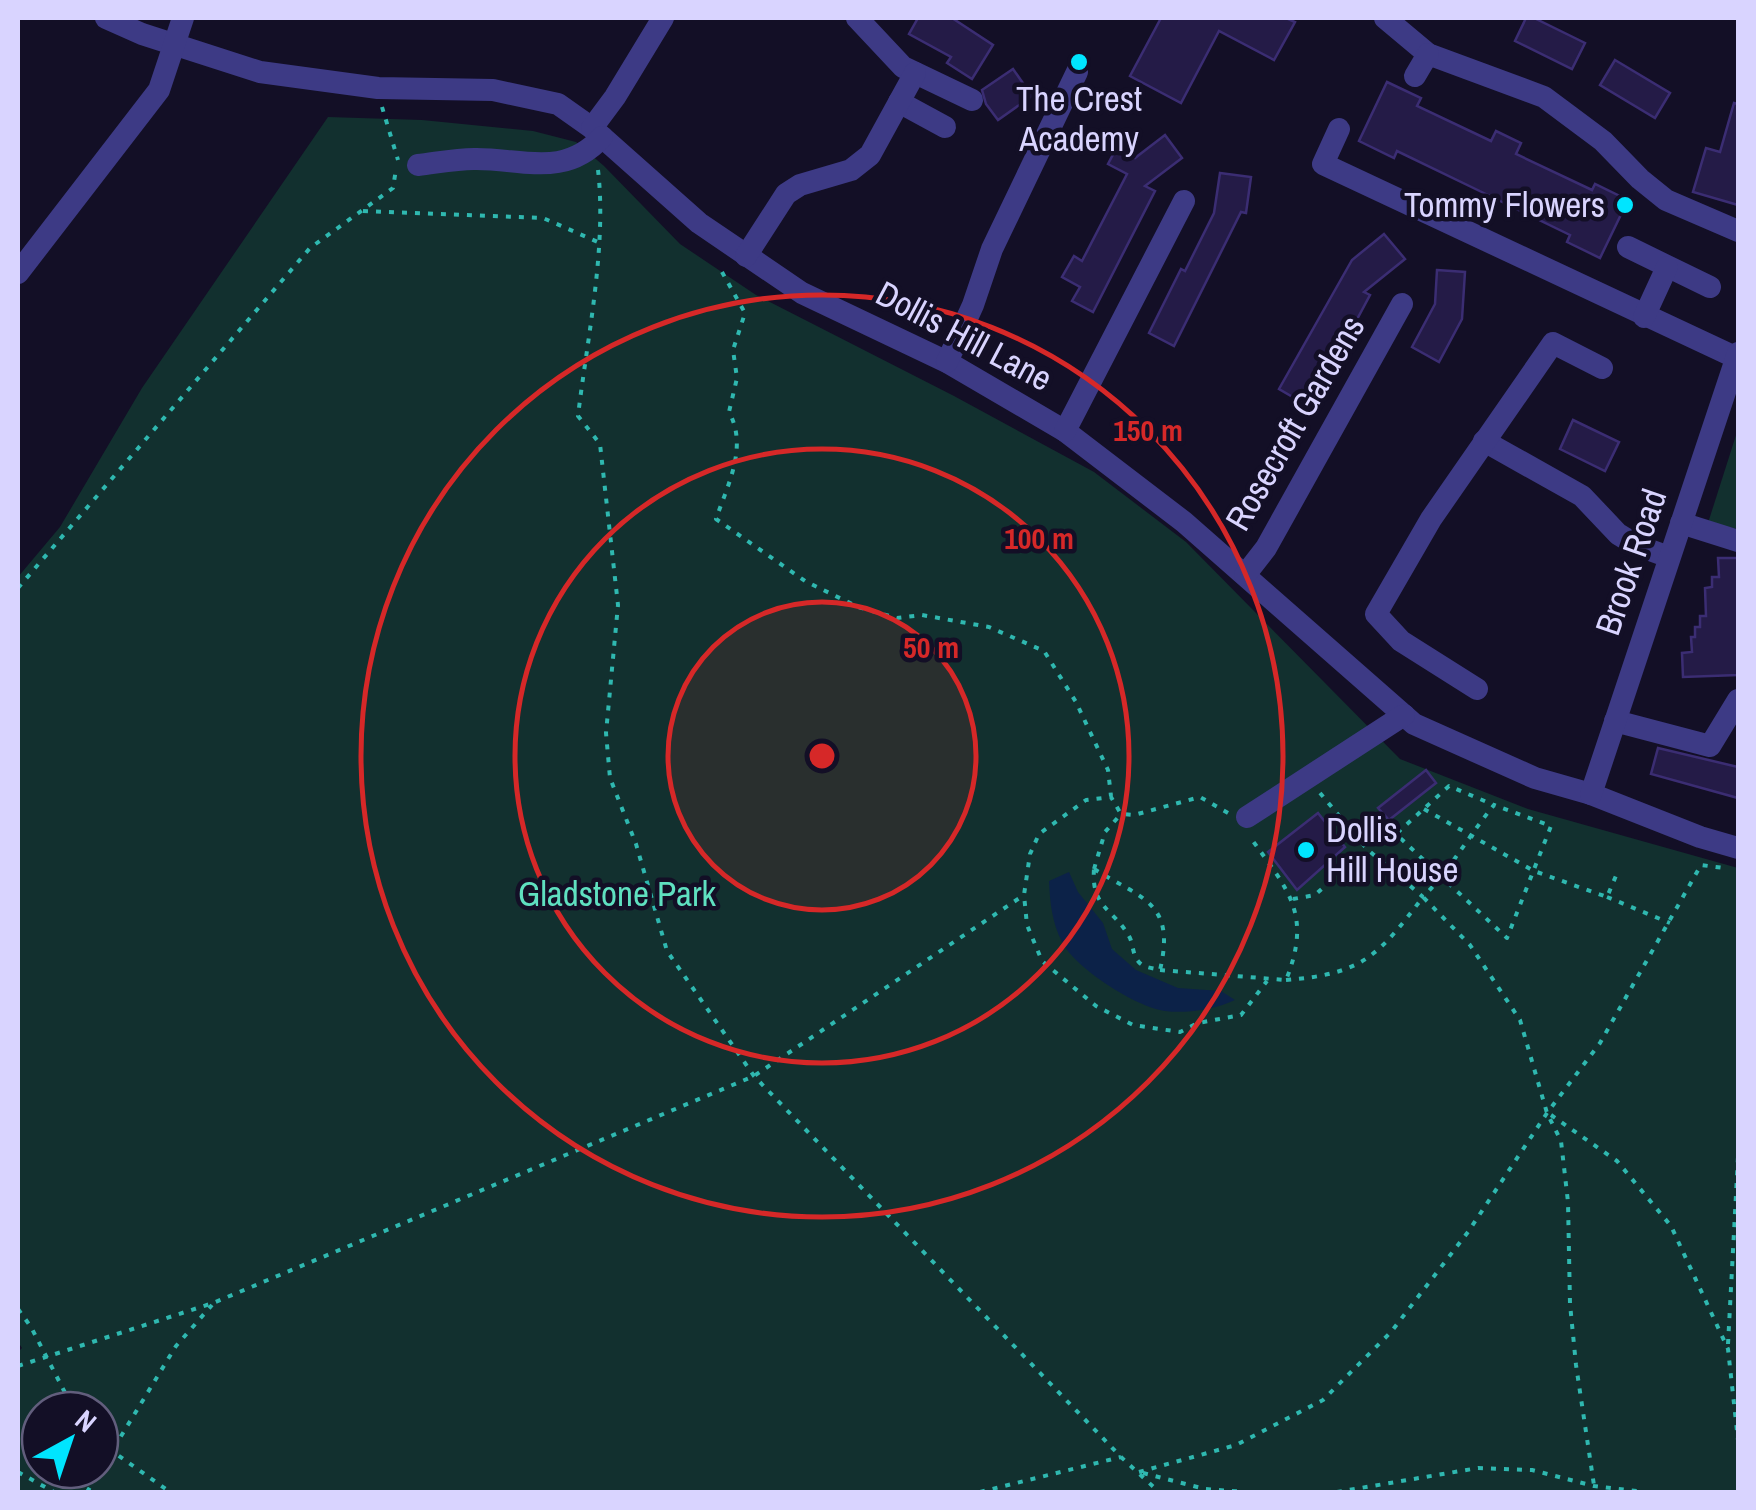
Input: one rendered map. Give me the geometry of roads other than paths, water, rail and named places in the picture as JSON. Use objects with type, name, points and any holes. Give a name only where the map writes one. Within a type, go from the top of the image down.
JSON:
[{"type":"street","name":"Dollis Hill Lane","points":[[106,18],[142,34],[260,72],[378,88],[493,90],[558,104],[597,132],[699,223],[802,293],[947,362],[1065,431],[1161,504],[1414,724],[1551,783],[1738,848]]},
{"type":"street","points":[[18,272],[159,90],[183,18]]},
{"type":"street","points":[[418,166],[474,159],[546,166],[591,149],[615,97],[663,18]]},
{"type":"street","points":[[856,18],[903,67],[972,100]]},
{"type":"street","points":[[1390,21],[1428,54],[1544,97],[1603,141],[1666,200],[1738,230]]},
{"type":"street","points":[[1415,76],[1428,54]]},
{"type":"street","points":[[947,362],[974,306],[984,268],[1077,72]]},
{"type":"street","points":[[746,256],[786,194],[800,185],[862,164],[915,73]]},
{"type":"street","points":[[899,102],[945,128]]},
{"type":"street","points":[[1339,129],[1323,164],[1644,316],[1738,356]]},
{"type":"street","points":[[1065,431],[1184,201]]},
{"type":"street","points":[[1628,248],[1710,287]]},
{"type":"street","points":[[1644,316],[1667,267]]},
{"type":"street","name":"Rosecroft Gardens","points":[[1245,575],[1266,548],[1402,304]]},
{"type":"street","points":[[1477,690],[1401,641],[1376,614],[1430,520],[1553,343],[1602,368]]},
{"type":"street","name":"Brook Road","points":[[1591,794],[1738,356]]},
{"type":"street","points":[[1484,441],[1582,496],[1627,540],[1669,557]]},
{"type":"street","points":[[1681,523],[1738,542]]},
{"type":"street","points":[[1615,721],[1710,746],[1738,700]]},
{"type":"street","points":[[1247,818],[1404,715]]},
{"type":"water","points":[[1069,872],[1078,892],[1103,923],[1112,949],[1136,970],[1178,988],[1221,991],[1235,1000],[1201,1010],[1165,1011],[1138,1002],[1093,974],[1069,952],[1054,920],[1049,881]]},
{"type":"place","name":"The Crest Academy","points":[[1079,62]]},
{"type":"place","name":"Tommy Flowers","points":[[1625,205]]},
{"type":"place","name":"Dollis Hill House","points":[[1306,850]]},
{"type":"park label","name":"Gladstone Park","points":[[617,894]]}]
